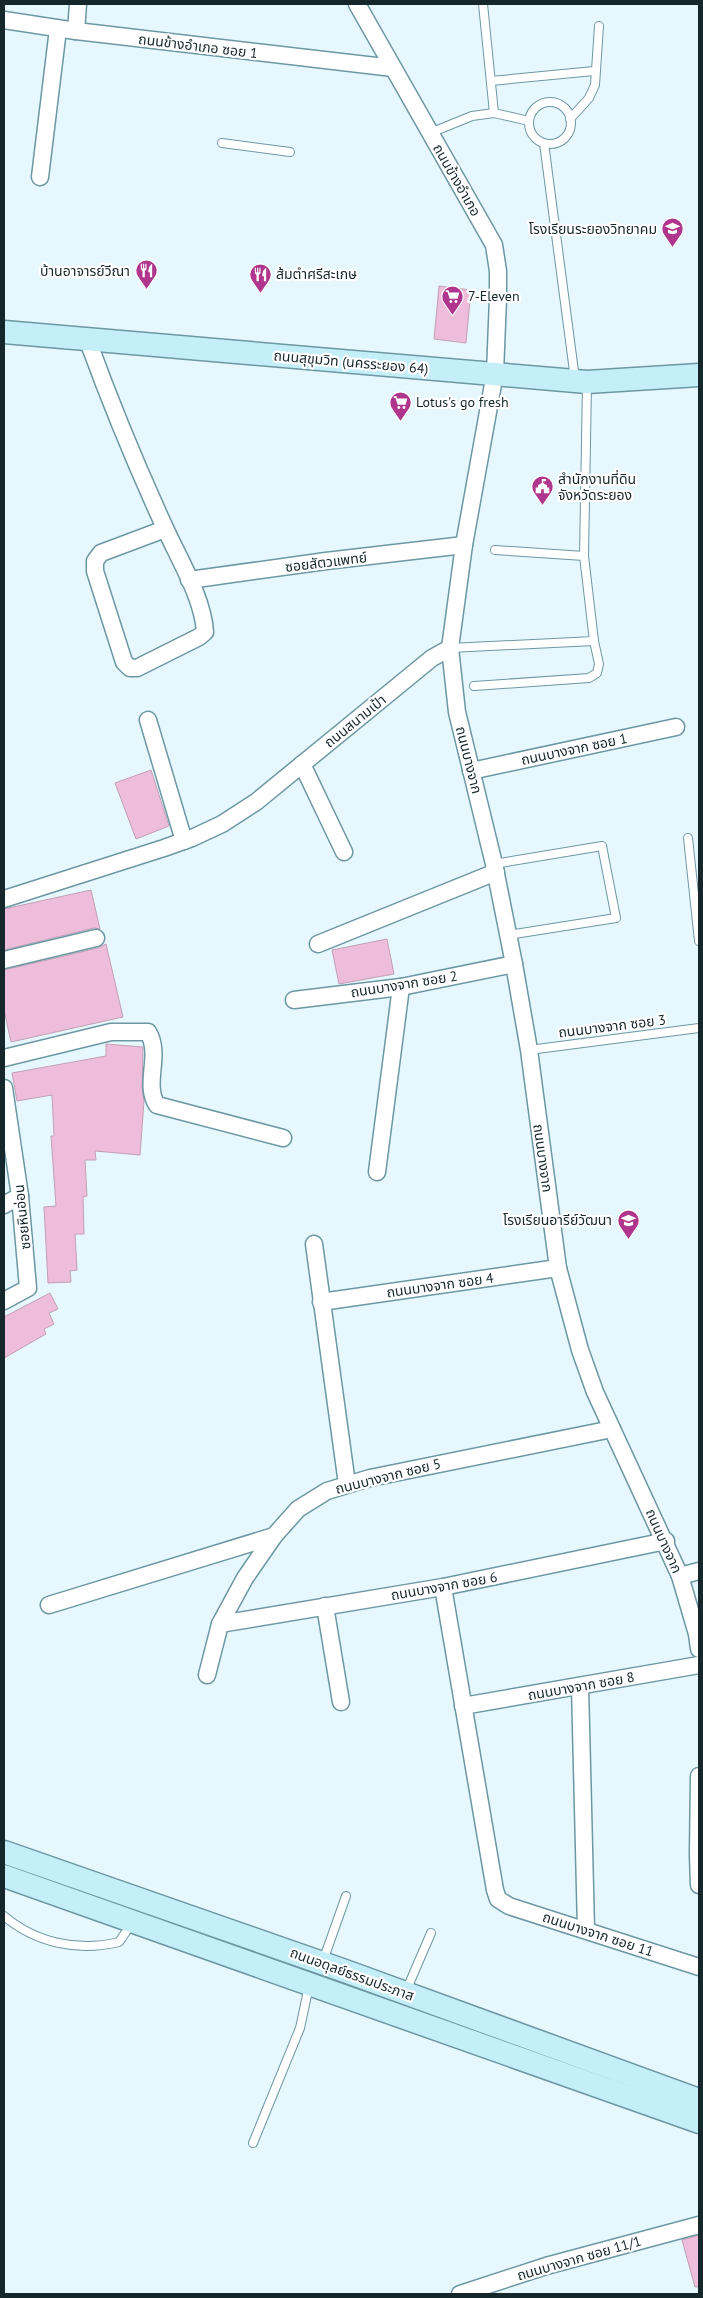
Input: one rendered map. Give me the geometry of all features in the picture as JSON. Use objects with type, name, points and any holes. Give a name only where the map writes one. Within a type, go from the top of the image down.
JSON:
[{"type":"street","points":[[76,31],[78,4]]},
{"type":"street","name":"ถนนข้างอำเภอ","points":[[357,4],[494,245],[498,271],[495,373]]},
{"type":"street","name":"ถนนข้างอำเภอ ซอย 1","points":[[4,20],[58,29],[393,68]]},
{"type":"street","points":[[40,177],[58,29]]},
{"type":"street","name":"ถนนสุขุมวิท (นครระยอง 64)","points":[[4,332],[88,341],[495,373],[581,382],[699,375]]},
{"type":"street","points":[[88,341],[131,451],[189,580],[204,622],[204,632],[199,637],[137,668],[130,668],[124,662],[95,571],[95,561],[101,553],[165,529]]},
{"type":"street","points":[[450,648],[464,546],[495,373]]},
{"type":"street","name":"ซอยสัตวแพทย์","points":[[189,580],[464,546]]},
{"type":"street","name":"ถนนสนามเป้า","points":[[4,898],[184,841],[222,824],[256,802],[432,658],[450,648]]},
{"type":"street","name":"ถนนบางจาก","points":[[450,648],[457,712],[495,868],[529,1050],[558,1268],[580,1350],[595,1392],[666,1541],[680,1576],[697,1634],[699,1649]]},
{"type":"street","points":[[148,720],[184,841]]},
{"type":"street","name":"ถนนบางจาก ซอย 1","points":[[472,771],[676,727]]},
{"type":"street","points":[[302,764],[344,852]]},
{"type":"street","points":[[318,944],[495,868]]},
{"type":"street","points":[[4,960],[96,938]]},
{"type":"street","name":"ถนนบางจาก ซอย 2","points":[[294,1000],[401,987],[514,964]]},
{"type":"street","points":[[377,1172],[401,987]]},
{"type":"street","points":[[4,1058],[111,1032],[148,1032],[154,1041],[152,1098],[157,1105],[283,1138]]},
{"type":"street","name":"ซอยหินอ่อน","points":[[4,1088],[20,1196],[28,1288],[4,1301]]},
{"type":"street","points":[[4,1206],[20,1196]]},
{"type":"street","points":[[314,1244],[347,1484]]},
{"type":"street","name":"ถนนบางจาก ซอย 4","points":[[321,1302],[558,1268]]},
{"type":"street","name":"ถนนบางจาก ซอย 5","points":[[207,1675],[220,1624],[245,1578],[274,1536],[298,1509],[327,1491],[370,1478],[612,1429]]},
{"type":"street","points":[[49,1605],[274,1536]]},
{"type":"street","name":"ถนนบางจาก ซอย 6","points":[[220,1624],[443,1587],[666,1541]]},
{"type":"street","points":[[680,1576],[699,1571]]},
{"type":"street","points":[[443,1587],[463,1706]]},
{"type":"street","points":[[325,1606],[341,1702]]},
{"type":"street","name":"ถนนบางจาก ซอย 8","points":[[463,1706],[699,1665]]},
{"type":"street","points":[[580,1686],[586,1929]]},
{"type":"street","name":"ถนนบางจาก ซอย 11","points":[[463,1706],[498,1899],[509,1906],[586,1929],[699,1967]]},
{"type":"street","points":[[699,1776],[699,1885]]},
{"type":"street","name":"ถนนอดุลย์ธรรมประภาส","points":[[4,1852],[133,1922],[699,2122]]},
{"type":"street","name":"ถนนอดุลย์ธรรมประภาส","points":[[4,1876],[69,1887],[322,1963],[699,2100]]},
{"type":"street","name":"ถนนบางจาก ซอย 11/1","points":[[460,2294],[546,2266],[699,2225]]},
{"type":"lane","points":[[483,4],[494,113]]},
{"type":"lane","points":[[570,119],[562,107],[548,102],[535,108],[529,121],[532,135],[544,143],[551,144],[564,139],[568,133],[570,119],[589,98],[595,85],[594,70],[599,26]]},
{"type":"lane","points":[[491,80],[594,70]]},
{"type":"lane","points":[[430,132],[472,116],[494,113],[529,121]]},
{"type":"lane","points":[[222,143],[290,152]]},
{"type":"lane","points":[[474,686],[589,678],[597,673],[599,664],[594,641],[584,556],[581,382],[544,143]]},
{"type":"lane","points":[[495,550],[584,556]]},
{"type":"lane","points":[[450,648],[594,641]]},
{"type":"lane","points":[[688,838],[699,942]]},
{"type":"lane","points":[[495,868],[602,846],[616,918],[508,935]]},
{"type":"lane","name":"ถนนบางจาก ซอย 3","points":[[529,1050],[699,1028]]},
{"type":"lane","points":[[322,1963],[346,1896]]},
{"type":"lane","points":[[4,1916],[20,1930],[58,1944],[97,1948],[119,1942],[133,1922]]},
{"type":"lane","points":[[405,1993],[431,1933]]},
{"type":"lane","points":[[253,2144],[300,2028],[309,1984]]},
{"type":"building","name":"7-Eleven","points":[[439,286],[471,290],[466,343],[434,339]]},
{"type":"building","points":[[151,770],[169,826],[136,839],[115,783]]},
{"type":"building","points":[[91,890],[100,929],[94,928],[4,950],[4,909]]},
{"type":"building","points":[[387,939],[394,974],[339,984],[332,950]]},
{"type":"building","points":[[106,944],[123,1017],[11,1042],[4,1010],[4,970],[98,948]]},
{"type":"building","points":[[106,1044],[143,1047],[142,1088],[144,1101],[140,1155],[95,1151],[96,1160],[85,1160],[87,1196],[83,1197],[84,1234],[75,1234],[77,1270],[70,1271],[71,1282],[48,1283],[44,1207],[56,1206],[51,1136],[54,1136],[52,1095],[17,1101],[12,1073],[106,1056]]},
{"type":"building","points":[[50,1293],[58,1309],[49,1313],[54,1324],[44,1329],[46,1334],[4,1358],[4,1317]]},
{"type":"building","points":[[699,2235],[699,2287],[695,2287],[682,2240]]},
{"type":"place","name":"โรงเรียนระยองวิทยาคม","points":[[673,248]]},
{"type":"place","name":"บ้านอาจารย์วีณา","points":[[146,290]]},
{"type":"place","name":"ส้มตำศรีสะเกษ","points":[[260,293]]},
{"type":"place","name":"7-Eleven","points":[[452,315]]},
{"type":"place","name":"Lotus's go fresh","points":[[400,421]]},
{"type":"place","name":"สำนักงานที่ดิน จังหวัดระยอง","points":[[542,506]]},
{"type":"place","name":"โรงเรียนอารีย์วัฒนา","points":[[628,1239]]}]
